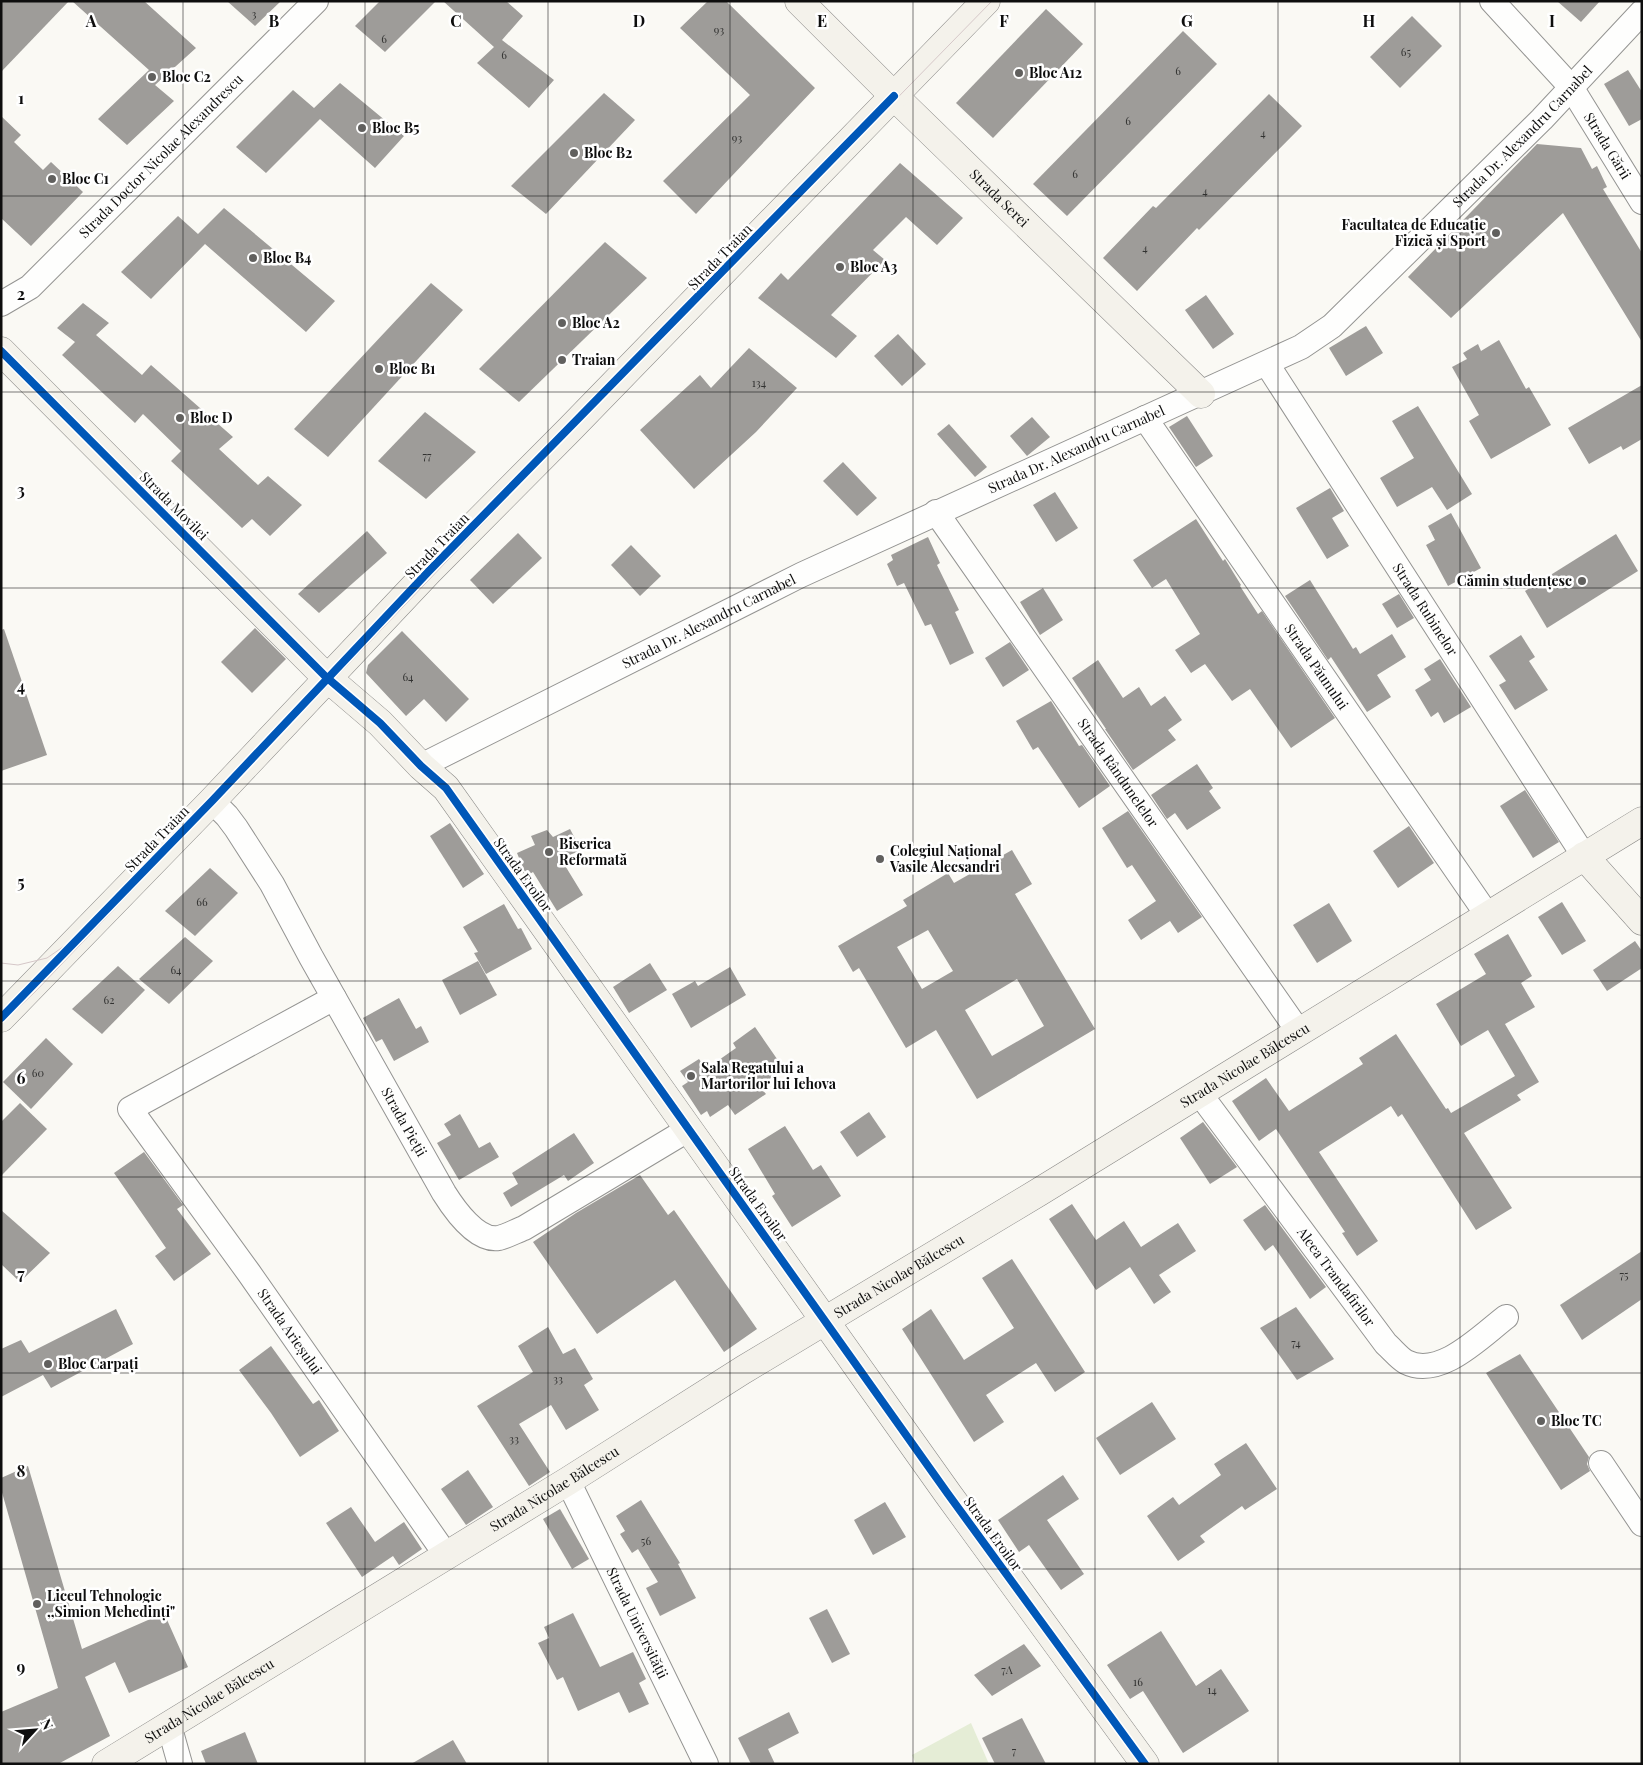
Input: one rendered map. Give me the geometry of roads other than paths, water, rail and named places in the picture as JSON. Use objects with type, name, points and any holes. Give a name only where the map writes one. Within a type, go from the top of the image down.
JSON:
[{"type":"main road","name":"Strada Serei","points":[[800,1],[894,96],[1200,394]]},
{"type":"main road","name":"Strada Traian","points":[[1,1018],[212,802],[429,572],[986,1]]},
{"type":"main road","name":"Strada Movilei","points":[[1,351],[329,679]]},
{"type":"main road","name":"Strada Eroilor","points":[[329,679],[380,723],[421,766],[446,788],[948,1494],[1145,1764]]},
{"type":"main road","name":"Strada Nicolae Bălcescu","points":[[106,1764],[568,1481],[825,1320],[1200,1094],[1642,821]]},
{"type":"main road","points":[[1584,856],[1642,921]]},
{"type":"street","name":"Strada Doctor Nicolae Alexandrescu","points":[[1,304],[30,286],[316,1]]},
{"type":"street","name":"Strada Gării","points":[[1492,1],[1571,87],[1642,202]]},
{"type":"street","name":"Strada Dr. Alexandru Carnabel","points":[[421,766],[801,575],[1301,347],[1332,326],[1542,119],[1642,12]]},
{"type":"street","name":"Strada Rubinelor","points":[[1267,364],[1584,856]]},
{"type":"street","name":"Strada Păunului","points":[[1145,418],[1488,916]]},
{"type":"street","name":"Strada Rândunelelor","points":[[936,512],[1299,1032]]},
{"type":"street","name":"Strada Pieții","points":[[212,802],[227,816],[236,828],[272,884],[428,1167],[449,1200],[467,1223],[488,1238],[498,1238],[524,1228],[689,1129]]},
{"type":"street","name":"Strada Arieșului","points":[[334,998],[130,1110],[249,1273],[446,1555]]},
{"type":"street","name":"Aleea Trandafirilor","points":[[1200,1094],[1386,1344],[1405,1361],[1422,1367],[1443,1363],[1506,1317]]},
{"type":"street","points":[[1601,1463],[1642,1524]]},
{"type":"street","name":"Strada Universității","points":[[568,1481],[706,1764]]},
{"type":"street","points":[[169,1725],[180,1764]]},
{"type":"tram line","points":[[1,1024],[35,992],[532,472],[992,1]]},
{"type":"tram line","points":[[195,814],[460,537]]},
{"type":"tram line","points":[[1,963],[18,965],[47,958],[73,940],[161,850]]},
{"type":"place","name":"Bloc A12","points":[[1019,73]]},
{"type":"place","name":"Bloc C2","points":[[152,77]]},
{"type":"place","name":"Bloc B5","points":[[362,128]]},
{"type":"place","name":"Bloc B2","points":[[574,153]]},
{"type":"place","name":"Bloc C1","points":[[52,179]]},
{"type":"place","name":"Facultatea de Educație Fizică și Sport","points":[[1496,233]]},
{"type":"place","name":"Bloc B4","points":[[253,258]]},
{"type":"place","name":"Bloc A3","points":[[840,267]]},
{"type":"place","name":"Bloc A2","points":[[562,323]]},
{"type":"place","name":"Traian","points":[[562,360]]},
{"type":"place","name":"Bloc B1","points":[[379,369]]},
{"type":"place","name":"Bloc D","points":[[180,418]]},
{"type":"place","name":"Cămin studențesc","points":[[1582,581]]},
{"type":"place","name":"Biserica Reformată","points":[[549,852]]},
{"type":"place","name":"Colegiul Național Vasile Alecsandri","points":[[880,859]]},
{"type":"place","name":"Sala Regatului a Martorilor lui Iehova","points":[[691,1076]]},
{"type":"place","name":"Bloc Carpați","points":[[48,1364]]},
{"type":"place","name":"Bloc TC","points":[[1541,1421]]},
{"type":"place","name":"Liceul Tehnologic ,,Simion Mehedinți\"","points":[[37,1604]]}]
